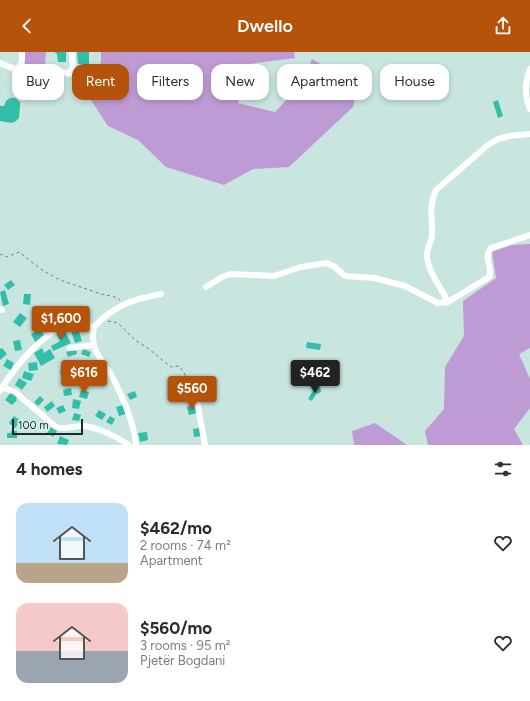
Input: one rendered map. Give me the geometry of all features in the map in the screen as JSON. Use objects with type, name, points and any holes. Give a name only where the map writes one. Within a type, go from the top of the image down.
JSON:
[{"type":"street","points":[[21,64],[22,52]]},
{"type":"street","points":[[64,72],[69,74],[73,67],[72,52]]},
{"type":"street","points":[[0,63],[12,68]]},
{"type":"street","points":[[530,69],[527,75],[526,101],[530,109]]},
{"type":"street","points":[[448,302],[435,278],[427,258],[432,233],[431,203],[436,190],[488,145],[498,139],[509,136],[530,134]]},
{"type":"street","points":[[206,287],[222,277],[231,274],[274,276],[301,267],[327,263],[335,267],[345,276],[374,278],[405,286],[438,303],[448,302],[488,277],[490,270],[487,257],[490,248],[530,236]]},
{"type":"street","points":[[136,445],[129,416],[120,393],[113,378],[93,346],[94,327],[112,310],[125,304],[161,294]]},
{"type":"street","points":[[94,327],[85,325],[67,326],[48,336],[33,350],[1,389],[15,392],[56,427],[62,429],[84,426],[129,445]]},
{"type":"street","points":[[70,348],[93,346]]},
{"type":"street","points":[[196,396],[205,445]]},
{"type":"path","points":[[0,254],[7,257],[19,252],[42,270],[60,280],[101,294],[115,297],[125,304]]},
{"type":"path","points":[[102,319],[118,323],[135,340],[149,349],[171,367],[179,366],[196,396]]},
{"type":"shaded area","points":[[25,52],[46,52],[45,64],[25,64]]},
{"type":"shaded area","points":[[101,52],[294,52],[295,58],[249,64],[211,64],[211,100],[239,100],[238,103],[275,112],[286,100],[355,100],[353,107],[289,167],[253,169],[224,185],[166,167],[138,140],[108,126],[91,100],[129,100],[129,64],[100,64]]},
{"type":"shaded area","points":[[312,59],[321,64],[310,64]]},
{"type":"shaded area","points":[[530,244],[530,348],[519,354],[530,379],[530,408],[514,429],[523,445],[428,445],[425,431],[444,409],[445,367],[464,336],[463,301],[496,278],[492,252],[512,245]]},
{"type":"shaded area","points":[[375,423],[407,445],[354,445],[352,431]]},
{"type":"building","points":[[54,52],[66,52],[66,62],[58,62],[57,54]]},
{"type":"building","points":[[77,52],[89,52],[89,64],[78,64]]},
{"type":"building","points":[[12,98],[12,100],[18,100],[20,102],[19,118],[12,123],[0,121],[0,106],[4,106],[6,101]]},
{"type":"building","points":[[498,100],[503,116],[498,118],[493,102]]},
{"type":"building","points":[[11,280],[15,285],[8,290],[4,285]]},
{"type":"building","points":[[5,290],[9,304],[3,306],[0,292]]},
{"type":"building","points":[[24,294],[31,294],[30,305],[23,304]]},
{"type":"building","points":[[53,311],[58,319],[50,324],[45,316]]},
{"type":"building","points":[[73,312],[75,320],[68,322],[66,314]]},
{"type":"building","points":[[20,313],[27,318],[20,327],[13,322]]},
{"type":"building","points":[[86,313],[87,320],[77,322],[77,315]]},
{"type":"building","points":[[40,329],[45,337],[35,342],[31,334]]},
{"type":"building","points":[[64,329],[71,343],[53,351],[51,346],[60,341],[56,333]]},
{"type":"building","points":[[78,329],[82,341],[75,343],[71,331]]},
{"type":"building","points":[[20,340],[22,350],[15,351],[13,341]]},
{"type":"building","points":[[307,342],[321,344],[320,350],[306,348]]},
{"type":"building","points":[[2,348],[7,354],[0,360],[0,349]]},
{"type":"building","points":[[42,348],[44,353],[50,349],[55,358],[41,366],[34,353]]},
{"type":"building","points":[[76,349],[77,354],[68,357],[66,352]]},
{"type":"building","points":[[83,349],[91,352],[89,357],[81,354]]},
{"type":"building","points":[[7,359],[14,363],[11,370],[3,366]]},
{"type":"building","points":[[37,362],[38,370],[29,371],[28,363]]},
{"type":"building","points":[[68,367],[70,374],[61,376],[60,370]]},
{"type":"building","points":[[79,367],[88,369],[86,375],[78,373]]},
{"type":"building","points":[[97,370],[107,374],[104,381],[94,377]]},
{"type":"building","points":[[24,371],[34,374],[31,381],[22,378]]},
{"type":"building","points":[[19,378],[27,383],[22,390],[15,385]]},
{"type":"building","points":[[320,387],[321,392],[316,394],[312,401],[308,399],[314,389]]},
{"type":"building","points":[[71,388],[72,395],[64,396],[63,390]]},
{"type":"building","points":[[81,390],[89,392],[87,399],[79,397]]},
{"type":"building","points":[[135,391],[137,397],[130,400],[127,394]]},
{"type":"building","points":[[11,392],[18,397],[12,405],[5,400]]},
{"type":"building","points":[[40,396],[44,400],[38,406],[34,402]]},
{"type":"building","points":[[73,399],[81,401],[79,409],[72,408]]},
{"type":"building","points":[[52,401],[55,406],[47,412],[44,407]]},
{"type":"building","points":[[63,405],[66,411],[59,414],[56,408]]},
{"type":"building","points":[[123,405],[126,414],[119,416],[116,407]]},
{"type":"building","points":[[194,405],[197,413],[189,415],[187,407]]},
{"type":"building","points":[[99,410],[106,414],[102,420],[95,416]]},
{"type":"building","points":[[74,413],[81,415],[79,421],[72,420]]},
{"type":"building","points":[[14,416],[21,421],[15,428],[9,423]]},
{"type":"building","points":[[110,416],[115,419],[112,425],[106,422]]},
{"type":"building","points":[[51,427],[57,431],[53,437],[47,433]]},
{"type":"building","points":[[200,428],[202,436],[194,437],[193,429]]},
{"type":"building","points":[[11,431],[17,431],[17,438],[7,438],[7,433],[11,433]]},
{"type":"building","points":[[147,432],[148,440],[140,442],[138,433]]},
{"type":"building","points":[[60,436],[69,440],[67,445],[57,444]]}]
